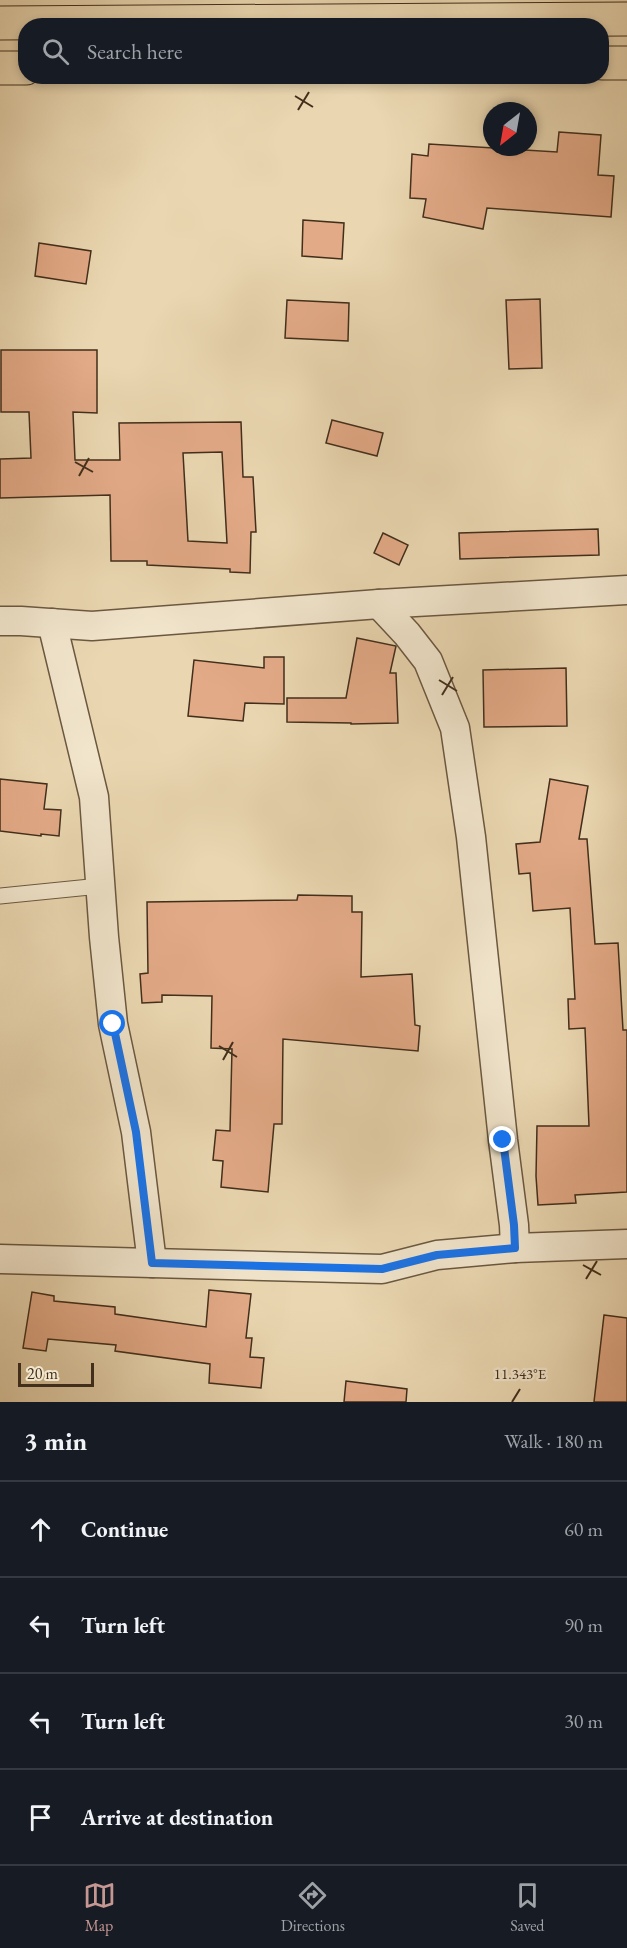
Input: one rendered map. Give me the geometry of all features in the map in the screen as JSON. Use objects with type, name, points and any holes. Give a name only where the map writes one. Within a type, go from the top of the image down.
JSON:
[{"type":"highway","points":[[609,19],[627,19]]},
{"type":"highway","points":[[0,23],[18,23]]},
{"type":"highway","points":[[609,63],[627,63]]},
{"type":"highway","points":[[0,68],[18,68]]},
{"type":"street","points":[[0,621],[92,626],[379,604],[627,590]]},
{"type":"street","points":[[379,604],[428,661],[455,728],[471,837],[515,1248]]},
{"type":"street","points":[[52,623],[94,797],[113,1024],[136,1132],[152,1263]]},
{"type":"street","points":[[0,1260],[382,1269],[437,1255],[515,1248],[627,1244]]},
{"type":"lane","points":[[0,896],[100,886]]},
{"type":"building","points":[[559,132],[601,135],[598,175],[614,176],[611,217],[487,208],[483,229],[423,217],[426,199],[410,198],[412,154],[428,156],[429,144],[483,147],[483,156],[537,156],[537,151],[557,152]]},
{"type":"building","points":[[303,220],[344,223],[342,259],[302,256]]},
{"type":"building","points":[[39,243],[91,251],[86,284],[35,276]]},
{"type":"building","points":[[540,299],[542,368],[509,369],[506,300]]},
{"type":"building","points":[[287,300],[349,303],[348,341],[285,338]]},
{"type":"building","points":[[1,350],[97,350],[97,413],[73,412],[75,460],[120,460],[119,423],[241,422],[243,477],[253,477],[256,532],[251,532],[250,573],[230,572],[230,569],[147,565],[147,561],[111,561],[110,495],[0,498],[0,459],[31,458],[29,412],[1,412]],"holes":[[[222,452],[227,543],[188,541],[183,453]]]},
{"type":"building","points":[[332,420],[383,433],[377,456],[326,443]]},
{"type":"building","points":[[598,529],[599,555],[460,559],[459,533]]},
{"type":"building","points":[[383,533],[408,545],[399,565],[374,553]]},
{"type":"building","points":[[357,638],[396,646],[390,673],[396,673],[398,723],[287,722],[287,698],[346,698]]},
{"type":"building","points":[[264,657],[284,657],[284,704],[245,703],[243,721],[188,716],[194,660],[264,668]]},
{"type":"building","points":[[566,668],[567,726],[484,727],[483,670]]},
{"type":"building","points":[[0,779],[47,784],[44,809],[61,810],[59,836],[0,831]]},
{"type":"building","points":[[550,779],[588,786],[579,839],[587,839],[595,944],[618,943],[623,1030],[627,1030],[627,1192],[575,1195],[576,1203],[538,1205],[537,1126],[589,1126],[585,1028],[569,1029],[568,999],[575,999],[570,908],[533,911],[530,873],[519,874],[516,844],[540,842]]},
{"type":"building","points":[[298,895],[352,896],[352,912],[362,912],[361,977],[412,974],[415,1025],[420,1026],[418,1051],[283,1039],[282,1124],[274,1124],[268,1192],[221,1187],[223,1161],[213,1160],[216,1130],[230,1131],[232,1049],[211,1048],[212,996],[162,995],[162,1002],[142,1003],[140,974],[148,973],[147,902],[297,900]]},
{"type":"building","points":[[209,1290],[251,1294],[246,1338],[252,1338],[250,1357],[264,1358],[261,1388],[209,1383],[210,1364],[115,1351],[116,1345],[48,1339],[46,1351],[23,1348],[32,1292],[54,1296],[54,1301],[115,1307],[115,1314],[206,1327]]},
{"type":"building","points":[[604,1315],[627,1318],[627,1402],[594,1402]]},
{"type":"building","points":[[346,1381],[407,1389],[406,1402],[344,1402]]},
{"type":"route","points":[[113,1024],[136,1132],[152,1263],[382,1269],[437,1255],[515,1248],[503,1140]]}]
